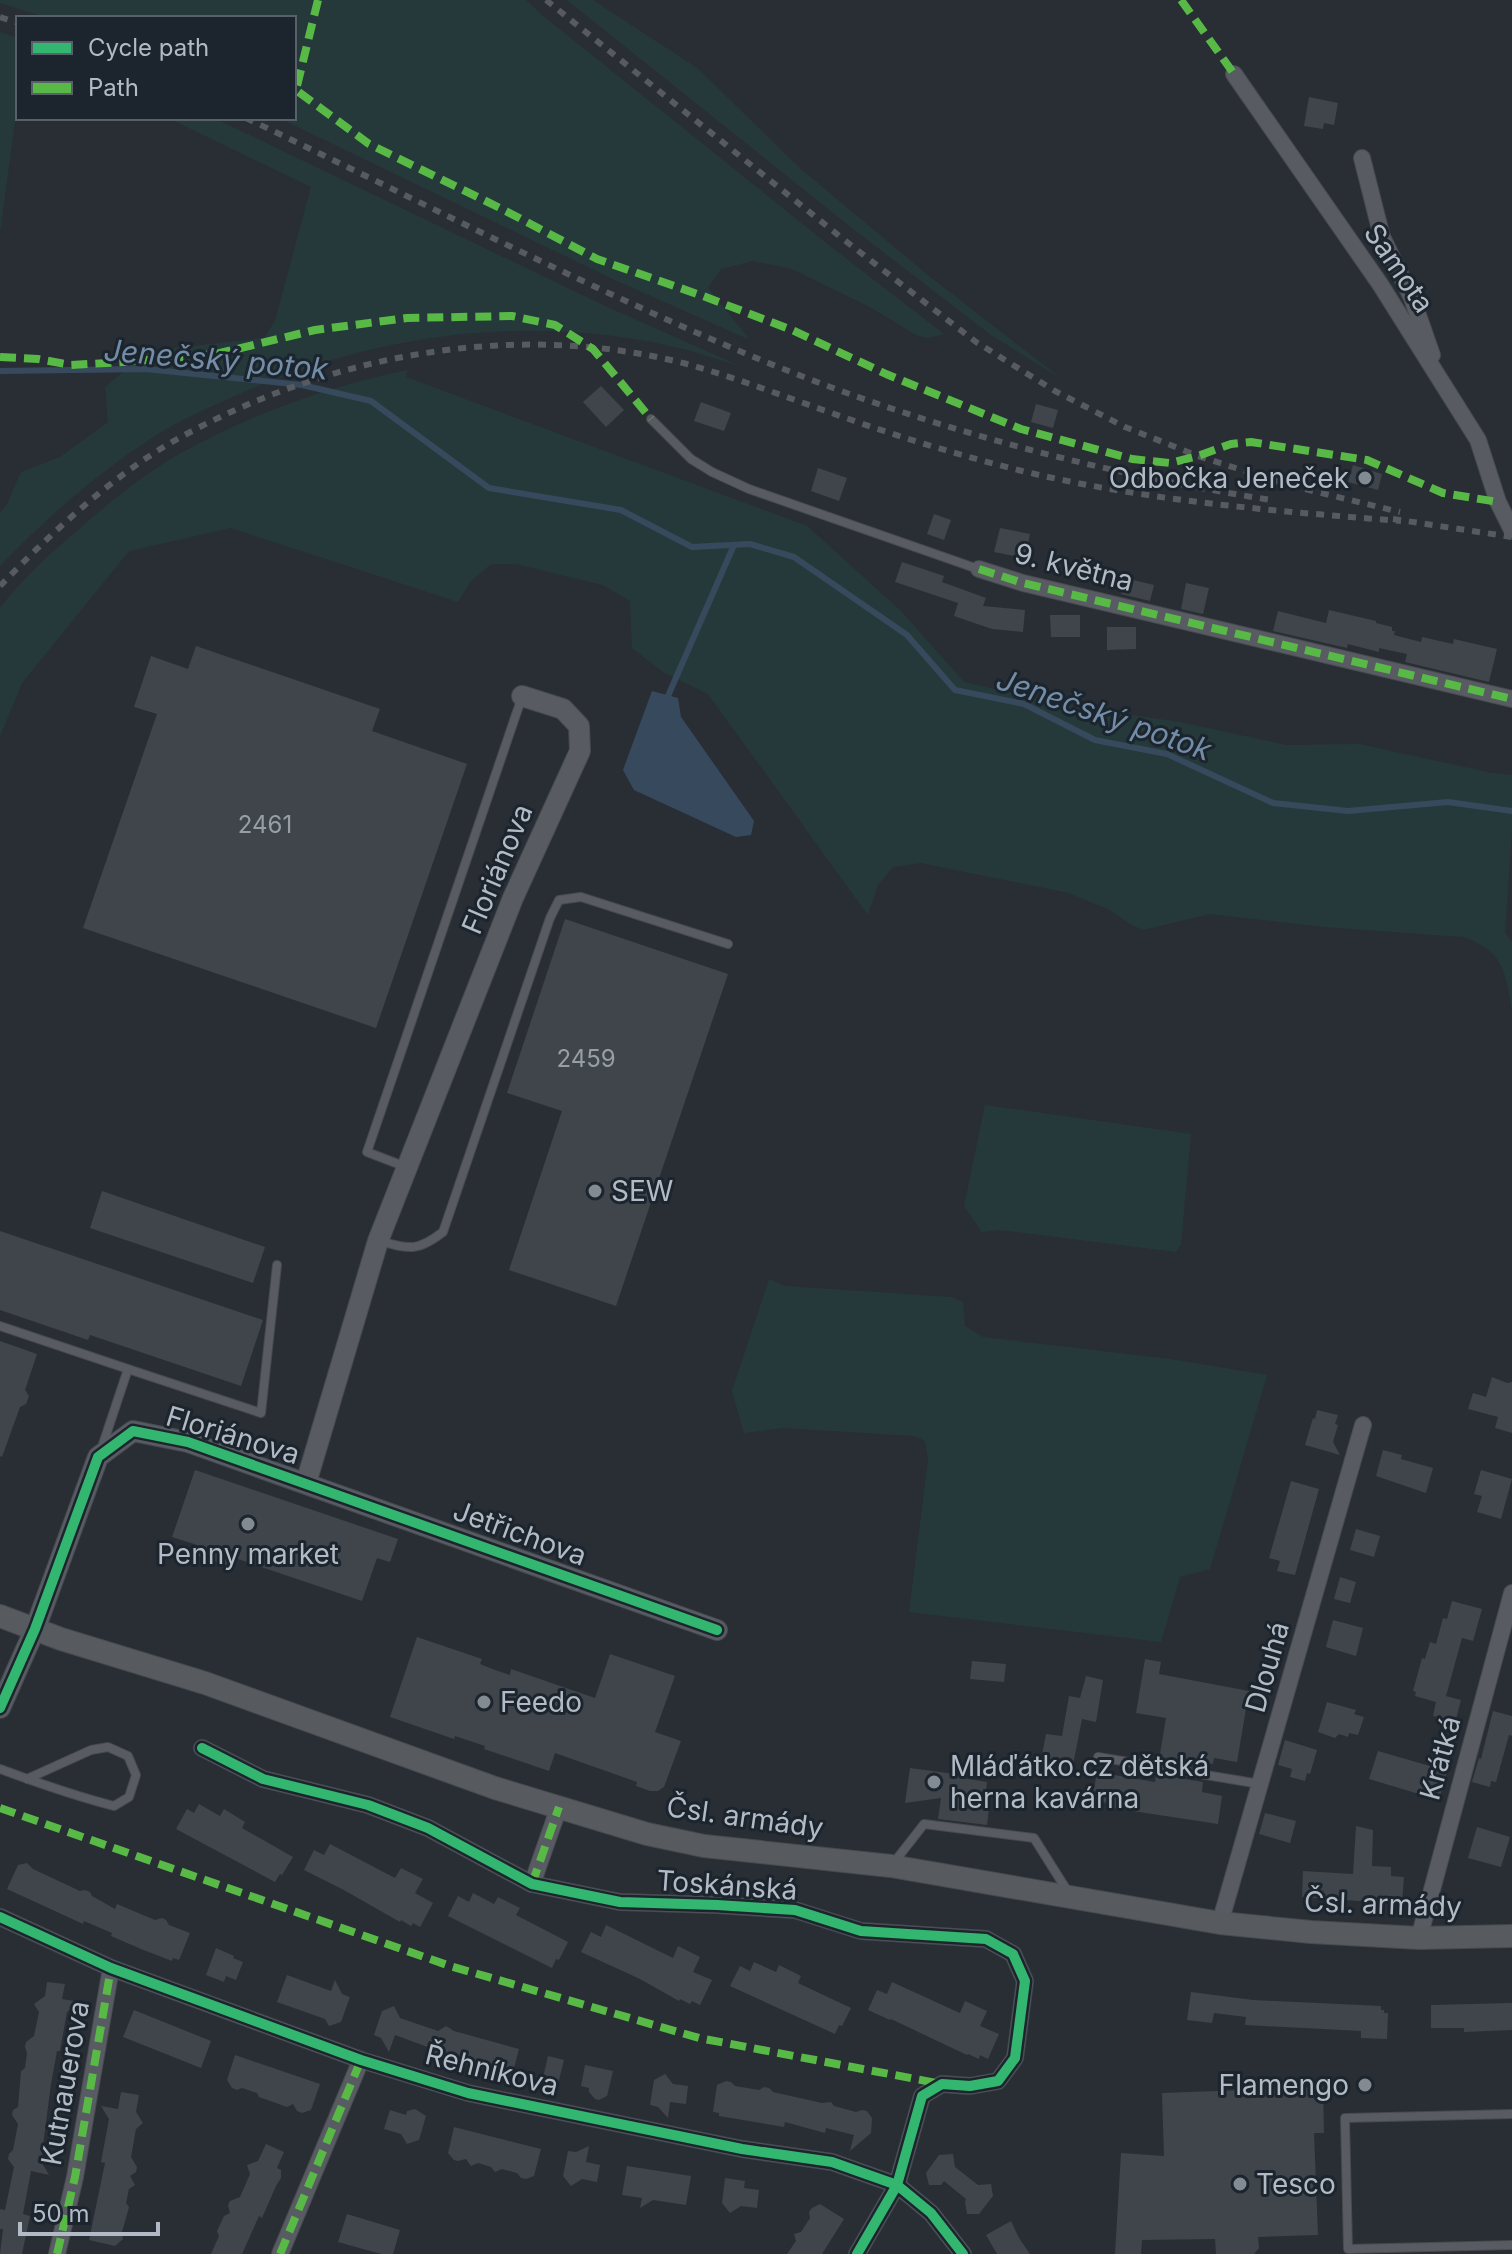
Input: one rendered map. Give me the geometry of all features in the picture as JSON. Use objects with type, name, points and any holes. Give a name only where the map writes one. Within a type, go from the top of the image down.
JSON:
[{"type":"main road","name":"Čsl. armády","points":[[0,1616],[205,1683],[495,1788],[647,1834],[704,1846],[891,1866],[1220,1923],[1419,1938],[1512,1936]]},
{"type":"street","name":"Samota","points":[[1234,74],[1380,284],[1478,440],[1498,502],[1512,530]]},
{"type":"street","points":[[1362,158],[1382,237],[1412,298],[1440,379]]},
{"type":"street","name":"9. května","points":[[979,569],[1023,583],[1512,699]]},
{"type":"street","name":"Floriánova","points":[[100,1456],[133,1431],[188,1442],[306,1483],[378,1241],[513,898],[580,751],[579,726],[563,709],[522,696]]},
{"type":"street","name":"Dlouhá","points":[[1220,1923],[1363,1425]]},
{"type":"street","points":[[0,1708],[35,1629],[100,1456]]},
{"type":"street","name":"Jetřichova","points":[[306,1483],[717,1630]]},
{"type":"street","name":"Krátká","points":[[1419,1938],[1512,1593]]},
{"type":"street","name":"Toskánská","points":[[202,1748],[263,1779],[368,1805],[428,1828],[532,1884],[620,1902],[795,1910],[861,1931],[986,1939],[1013,1954],[1025,1981],[1015,2058],[998,2081],[970,2086],[942,2084],[922,2096],[897,2185],[857,2254]]},
{"type":"street","points":[[532,1884],[559,1807]]},
{"type":"street","name":"Řehníkova","points":[[0,1917],[111,1968],[361,2060],[468,2093],[742,2149],[832,2162],[897,2185],[931,2213],[963,2254]]},
{"type":"street","name":"Kutnauerova","points":[[57,2254],[75,2177],[111,1968]]},
{"type":"street","points":[[281,2254],[361,2060]]},
{"type":"lane","name":"9. května","points":[[651,419],[691,459],[724,478],[979,569]]},
{"type":"lane","points":[[407,1168],[367,1152],[522,696]]},
{"type":"lane","points":[[378,1241],[404,1248],[427,1244],[443,1232],[550,918],[559,900],[581,897],[728,944]]},
{"type":"lane","points":[[0,1326],[261,1413],[277,1265]]},
{"type":"lane","points":[[100,1456],[128,1369]]},
{"type":"lane","points":[[0,1769],[69,1795],[114,1806],[129,1797],[136,1775],[128,1756],[108,1747],[91,1750],[27,1779]]},
{"type":"lane","points":[[1098,1757],[1260,1784]]},
{"type":"lane","points":[[891,1866],[924,1824],[1034,1838],[1071,1896]]},
{"type":"lane","points":[[1512,2114],[1345,2118],[1348,2249],[1512,2245]]},
{"type":"shaded area","points":[[0,0],[526,0],[835,250],[944,334],[928,338],[916,335],[870,307],[792,269],[753,261],[721,269],[708,288],[750,340],[615,280],[283,120],[296,120],[296,16],[42,16],[0,3]]},
{"type":"shaded area","points":[[567,0],[593,0],[697,68],[802,170],[929,276],[1062,379],[991,335]]},
{"type":"shaded area","points":[[0,32],[16,37],[16,114],[0,233]]},
{"type":"shaded area","points":[[172,120],[218,120],[603,305],[740,366],[688,350],[630,338],[572,332],[513,331],[454,335],[396,344],[338,358],[282,376],[163,431],[77,494],[0,566],[0,513],[21,472],[60,457],[108,422],[105,387],[148,351],[264,338],[275,321],[311,187]]},
{"type":"shaded area","points":[[407,370],[406,377],[807,526],[900,610],[964,682],[1063,705],[1180,722],[1286,745],[1359,744],[1512,775],[1505,933],[1512,942],[1512,1011],[1501,965],[1487,949],[1463,937],[1324,927],[1210,914],[1143,930],[1110,910],[1069,893],[921,863],[893,867],[878,885],[868,915],[708,694],[663,672],[632,648],[630,601],[603,585],[516,564],[491,564],[471,581],[458,602],[231,528],[129,551],[22,683],[0,736],[0,608],[56,549],[139,480],[206,440],[290,403]]},
{"type":"shaded area","points":[[985,1105],[1191,1134],[1181,1244],[1176,1252],[999,1230],[982,1232],[964,1206]]},
{"type":"shaded area","points":[[769,1279],[785,1286],[952,1297],[963,1302],[965,1326],[983,1337],[1170,1359],[1267,1375],[1210,1569],[1180,1577],[1161,1642],[909,1612],[928,1460],[925,1441],[915,1436],[783,1428],[744,1433],[732,1391]]},
{"type":"water","points":[[652,691],[678,698],[681,717],[754,821],[751,835],[736,837],[634,790],[623,770]]},
{"type":"building","points":[[1309,97],[1338,103],[1334,125],[1324,123],[1323,129],[1304,126]]},
{"type":"building","points":[[601,386],[624,410],[606,427],[583,402]]},
{"type":"building","points":[[701,402],[731,413],[724,431],[694,421]]},
{"type":"building","points":[[1036,404],[1058,410],[1053,428],[1031,422]]},
{"type":"building","name":"Odbočka Jeneček","points":[[1353,465],[1382,474],[1378,490],[1348,482]]},
{"type":"building","points":[[818,468],[847,478],[839,501],[811,491]]},
{"type":"building","points":[[934,514],[951,520],[944,540],[927,534]]},
{"type":"building","points":[[1000,528],[1030,534],[1025,558],[994,552]]},
{"type":"building","points":[[902,562],[944,576],[942,582],[986,598],[983,606],[1025,610],[1023,632],[992,629],[954,616],[958,603],[895,582]]},
{"type":"building","points":[[1125,578],[1154,585],[1150,601],[1121,594]]},
{"type":"building","points":[[1186,583],[1209,588],[1203,614],[1181,609]]},
{"type":"building","points":[[1329,610],[1376,621],[1392,627],[1394,635],[1421,642],[1422,637],[1453,644],[1454,639],[1497,649],[1489,682],[1405,662],[1407,654],[1379,648],[1379,652],[1348,644],[1347,648],[1273,631],[1278,611],[1326,623]]},
{"type":"building","points":[[1050,615],[1080,615],[1080,637],[1051,637]]},
{"type":"building","points":[[1107,627],[1136,627],[1136,649],[1107,650]]},
{"type":"building","points":[[196,646],[380,709],[372,731],[467,764],[376,1028],[83,928],[157,714],[134,707],[151,656],[188,669]]},
{"type":"building","name":"SEW","points":[[565,919],[728,974],[616,1306],[509,1270],[562,1111],[507,1093]]},
{"type":"building","points":[[102,1191],[265,1247],[253,1283],[90,1228]]},
{"type":"building","points":[[0,1231],[263,1320],[241,1386],[90,1335],[88,1340],[0,1310]]},
{"type":"building","points":[[0,1341],[37,1354],[25,1390],[29,1396],[26,1404],[20,1407],[2,1457],[0,1456]]},
{"type":"building","points":[[1492,1377],[1512,1382],[1512,1433],[1495,1428],[1498,1417],[1468,1409],[1473,1393],[1486,1397]]},
{"type":"building","points":[[1317,1410],[1338,1415],[1333,1442],[1340,1455],[1305,1445]]},
{"type":"building","points":[[1383,1450],[1433,1468],[1426,1493],[1376,1476]]},
{"type":"building","points":[[195,1470],[398,1539],[390,1562],[377,1558],[362,1601],[235,1558],[232,1567],[193,1554],[197,1545],[172,1537]]},
{"type":"building","points":[[1481,1470],[1512,1479],[1501,1519],[1477,1512],[1482,1496],[1474,1494]]},
{"type":"building","points":[[1291,1481],[1319,1489],[1295,1575],[1277,1571],[1280,1561],[1269,1558]]},
{"type":"building","points":[[1356,1529],[1380,1536],[1374,1557],[1350,1550]]},
{"type":"building","points":[[1340,1577],[1356,1582],[1350,1603],[1334,1599]]},
{"type":"building","points":[[1452,1601],[1482,1609],[1473,1641],[1462,1638],[1446,1696],[1461,1700],[1454,1727],[1437,1722],[1438,1717],[1433,1716],[1436,1702],[1415,1696],[1416,1692],[1413,1691],[1422,1658],[1425,1659],[1430,1642],[1436,1644],[1443,1618],[1447,1619]]},
{"type":"building","points":[[1333,1620],[1363,1628],[1356,1656],[1326,1647]]},
{"type":"building","points":[[417,1637],[482,1659],[480,1664],[495,1670],[510,1675],[511,1669],[595,1698],[610,1654],[675,1676],[655,1732],[681,1741],[664,1787],[650,1791],[636,1786],[637,1782],[555,1753],[549,1771],[484,1749],[485,1746],[390,1717]]},
{"type":"building","points":[[1145,1659],[1161,1662],[1159,1674],[1249,1691],[1237,1762],[1214,1758],[1213,1764],[1206,1763],[1205,1768],[1159,1760],[1166,1718],[1136,1713]]},
{"type":"building","points":[[972,1661],[1006,1664],[1004,1682],[970,1679]]},
{"type":"building","points":[[1086,1676],[1103,1680],[1096,1722],[1082,1719],[1073,1765],[1041,1760],[1046,1734],[1062,1736],[1069,1696],[1080,1698]]},
{"type":"building","points":[[1327,1702],[1356,1710],[1354,1714],[1364,1717],[1358,1735],[1349,1733],[1348,1737],[1339,1734],[1335,1738],[1318,1732]]},
{"type":"building","points":[[1493,1711],[1512,1716],[1512,1736],[1509,1735],[1496,1782],[1491,1781],[1490,1787],[1472,1782]]},
{"type":"building","points":[[1285,1740],[1317,1750],[1305,1781],[1290,1777],[1292,1769],[1278,1765]]},
{"type":"building","points":[[1378,1751],[1447,1771],[1439,1800],[1369,1779]]},
{"type":"building","points":[[910,1768],[962,1775],[962,1778],[987,1782],[985,1799],[990,1800],[987,1825],[938,1819],[941,1798],[905,1803]]},
{"type":"building","points":[[1097,1772],[1155,1782],[1156,1774],[1203,1782],[1202,1792],[1222,1796],[1218,1824],[1113,1808],[1113,1804],[1092,1800]]},
{"type":"building","points":[[199,1804],[220,1816],[224,1809],[245,1822],[242,1828],[293,1857],[282,1875],[275,1882],[176,1829],[187,1809],[194,1813]]},
{"type":"building","points":[[1265,1813],[1296,1821],[1290,1843],[1259,1834]]},
{"type":"building","points":[[1356,1826],[1373,1830],[1372,1866],[1391,1867],[1391,1876],[1404,1877],[1402,1904],[1302,1897],[1303,1871],[1353,1874]]},
{"type":"building","points":[[1477,1827],[1510,1837],[1501,1867],[1468,1858]]},
{"type":"building","points":[[330,1844],[395,1878],[401,1868],[423,1879],[415,1893],[433,1903],[420,1927],[400,1922],[304,1870],[314,1850],[324,1855]]},
{"type":"building","points":[[27,1863],[33,1869],[80,1891],[90,1892],[115,1909],[117,1904],[155,1920],[162,1918],[169,1925],[190,1933],[179,1960],[173,1958],[172,1961],[141,1949],[111,1936],[112,1933],[84,1921],[83,1924],[7,1889],[18,1865]]},
{"type":"building","points":[[473,1893],[494,1904],[498,1897],[520,1908],[516,1915],[568,1942],[559,1960],[556,1959],[552,1968],[448,1916],[458,1896],[469,1902]]},
{"type":"building","points":[[606,1925],[673,1958],[678,1946],[700,1957],[693,1972],[712,1980],[700,2005],[692,2001],[690,2004],[679,2001],[581,1952],[591,1932],[601,1937]]},
{"type":"building","points":[[216,1948],[243,1962],[236,1980],[226,1976],[224,1982],[206,1975]]},
{"type":"building","points":[[754,1962],[776,1972],[779,1965],[801,1976],[798,1983],[851,2008],[842,2026],[839,2025],[835,2034],[730,1986],[740,1966],[750,1971]]},
{"type":"building","points":[[287,1975],[331,1991],[335,1980],[342,1994],[350,1997],[341,2022],[329,2026],[325,2019],[277,2002]]},
{"type":"building","points":[[47,1982],[65,1984],[62,1999],[80,2002],[67,2012],[51,2084],[41,2161],[49,2175],[31,2171],[23,2214],[30,2216],[22,2254],[0,2254],[3,2229],[0,2229],[0,2209],[5,2210],[14,2167],[8,2159],[18,2124],[12,2115],[18,2107],[26,2042],[34,2036],[39,2012],[34,2004],[45,1996]]},
{"type":"building","points":[[892,1982],[960,2013],[965,2001],[987,2011],[980,2026],[999,2034],[988,2059],[980,2055],[979,2059],[967,2055],[868,2010],[877,1990],[887,1994]]},
{"type":"building","points":[[1191,1992],[1253,2000],[1381,2006],[1384,2013],[1388,2013],[1387,2039],[1361,2038],[1361,2031],[1245,2025],[1246,2017],[1214,2013],[1212,2023],[1187,2020]]},
{"type":"building","points":[[1512,2003],[1512,2030],[1464,2032],[1464,2028],[1431,2028],[1431,2005]]},
{"type":"building","points":[[394,2006],[400,2018],[438,2031],[446,2026],[519,2049],[512,2076],[432,2055],[433,2049],[395,2035],[389,2052],[381,2038],[374,2035],[382,2011]]},
{"type":"building","points":[[134,2010],[211,2041],[201,2068],[123,2037]]},
{"type":"building","points":[[235,2055],[320,2084],[311,2110],[302,2113],[293,2104],[287,2107],[259,2097],[257,2093],[232,2088],[227,2080]]},
{"type":"building","points":[[548,2056],[564,2060],[555,2096],[542,2082]]},
{"type":"building","points":[[585,2065],[613,2071],[607,2096],[595,2099],[589,2088],[581,2086]]},
{"type":"building","points":[[665,2074],[673,2084],[688,2086],[686,2104],[670,2102],[668,2118],[658,2107],[650,2105],[654,2080]]},
{"type":"building","points":[[726,2081],[735,2086],[759,2090],[764,2087],[773,2092],[822,2103],[831,2102],[834,2106],[856,2112],[867,2111],[872,2118],[871,2133],[850,2151],[854,2135],[826,2128],[825,2133],[785,2122],[784,2127],[719,2116],[719,2113],[713,2112],[717,2085]]},
{"type":"building","name":"Tesco","points":[[1323,2087],[1324,2133],[1314,2133],[1318,2235],[1258,2237],[1259,2248],[1254,2254],[1216,2254],[1215,2239],[1142,2240],[1141,2254],[1115,2254],[1121,2153],[1164,2156],[1162,2093]]},
{"type":"building","points":[[121,2092],[139,2095],[136,2112],[143,2123],[136,2129],[131,2157],[137,2167],[130,2176],[135,2185],[129,2189],[123,2239],[115,2246],[89,2240],[105,2163],[101,2162],[109,2119],[101,2106],[118,2109]]},
{"type":"building","points":[[415,2109],[426,2116],[419,2140],[407,2144],[401,2134],[384,2129],[390,2110],[406,2115],[407,2111]]},
{"type":"building","points":[[454,2127],[541,2149],[534,2176],[521,2178],[517,2173],[502,2169],[495,2172],[491,2167],[478,2163],[471,2166],[466,2159],[454,2160],[448,2153]]},
{"type":"building","points":[[266,2144],[284,2152],[277,2168],[281,2170],[281,2178],[262,2218],[259,2216],[242,2254],[211,2254],[219,2236],[217,2231],[224,2216],[230,2213],[228,2205],[240,2197],[250,2174],[247,2165],[258,2161]]},
{"type":"building","points":[[589,2146],[586,2162],[600,2165],[597,2182],[582,2179],[571,2186],[563,2176],[568,2151],[576,2152]]},
{"type":"building","points":[[953,2154],[955,2167],[978,2185],[991,2184],[993,2196],[979,2214],[967,2214],[966,2199],[944,2181],[941,2185],[929,2185],[926,2173],[939,2155]]},
{"type":"building","points":[[627,2166],[691,2176],[686,2205],[653,2200],[640,2208],[642,2198],[622,2195]]},
{"type":"building","points":[[725,2178],[745,2181],[744,2188],[759,2190],[757,2208],[741,2206],[730,2213],[722,2203]]},
{"type":"building","points":[[820,2204],[844,2219],[822,2254],[787,2254],[796,2241],[794,2234],[801,2232],[810,2218],[809,2212]]},
{"type":"building","points":[[347,2214],[400,2230],[393,2254],[381,2254],[338,2242]]},
{"type":"building","points":[[1011,2221],[1030,2254],[997,2254],[986,2235]]},
{"type":"waterway","name":"Jenečský potok","points":[[0,371],[146,369],[302,385],[371,401],[489,488],[621,510],[692,547],[750,544],[794,557],[907,635],[955,690],[1024,704],[1095,740],[1167,754],[1273,803],[1348,811],[1448,802],[1512,811]]},
{"type":"waterway","points":[[668,696],[734,545]]},
{"type":"railway","points":[[546,0],[976,342],[1055,391],[1125,427],[1198,456],[1292,486],[1400,512]]},
{"type":"railway","points":[[0,17],[16,22]]},
{"type":"railway","points":[[250,120],[613,295],[802,376],[1000,442],[1134,475],[1271,500]]},
{"type":"railway","points":[[0,586],[60,527],[126,472],[172,442],[231,412],[293,387],[357,367],[422,354],[489,346],[555,345],[622,351],[687,364],[932,446],[1069,481],[1211,504],[1401,521]]},
{"type":"railway","points":[[1393,519],[1512,537]]},
{"type":"marked path","points":[[318,0],[296,90],[369,144],[597,259],[792,330],[886,374],[1021,429],[1132,459],[1170,463],[1231,444],[1251,442],[1367,460],[1443,493],[1498,502]]},
{"type":"marked path","points":[[1181,0],[1234,74]]},
{"type":"marked path","points":[[0,357],[71,365],[124,362],[216,354],[315,330],[407,318],[512,316],[555,325],[593,349],[651,419]]},
{"type":"marked path","points":[[979,569],[1023,583],[1512,699]]},
{"type":"marked path","points":[[532,1884],[559,1807]]},
{"type":"marked path","points":[[0,1808],[450,1966],[699,2038],[942,2084]]},
{"type":"marked path","points":[[57,2254],[75,2177],[111,1968]]},
{"type":"marked path","points":[[280,2254],[361,2060]]},
{"type":"cycle path","points":[[0,1708],[35,1629],[98,1457],[133,1431],[188,1442],[717,1630]]},
{"type":"cycle path","points":[[202,1748],[263,1779],[368,1805],[428,1828],[532,1884],[620,1902],[795,1910],[861,1931],[986,1939],[1013,1954],[1025,1981],[1015,2058],[998,2081],[970,2086],[942,2084],[922,2096],[897,2185],[857,2254]]},
{"type":"cycle path","points":[[0,1917],[111,1968],[361,2060],[468,2093],[742,2149],[832,2162],[897,2185],[931,2213],[963,2254]]},
{"type":"place","name":"Odbočka Jeneček","points":[[1365,478]]},
{"type":"place","name":"SEW","points":[[595,1191]]},
{"type":"place","name":"Penny market","points":[[248,1524]]},
{"type":"place","name":"Feedo","points":[[484,1702]]},
{"type":"place","name":"Mláďátko.cz dětská herna kavárna","points":[[934,1782]]},
{"type":"place","name":"Flamengo","points":[[1365,2085]]},
{"type":"place","name":"Tesco","points":[[1240,2184]]}]
